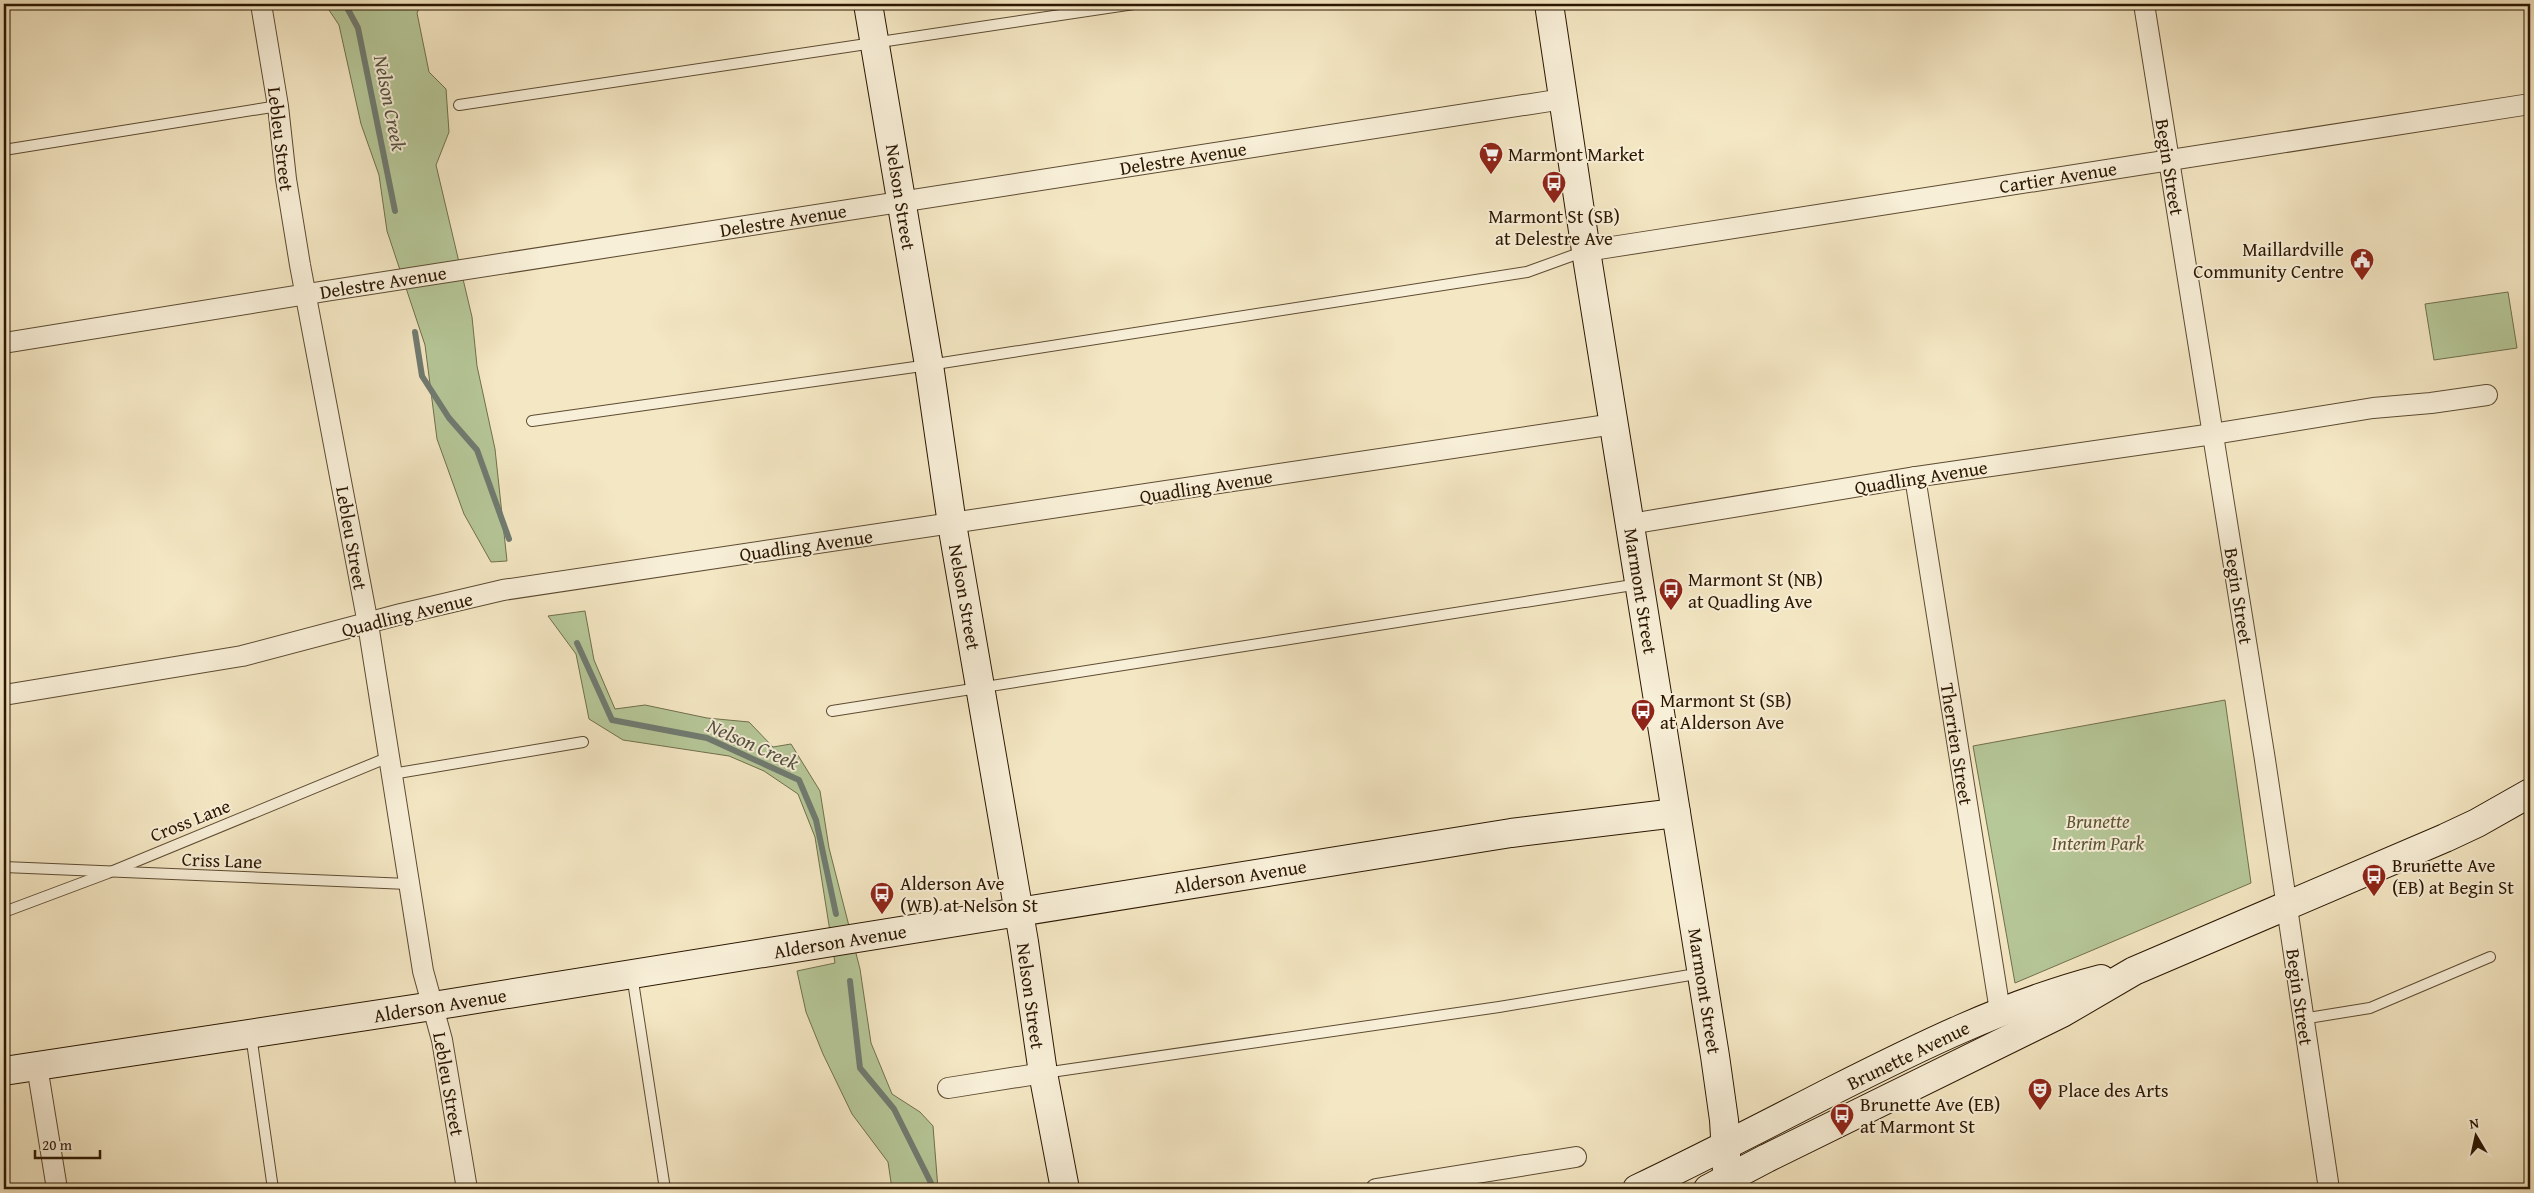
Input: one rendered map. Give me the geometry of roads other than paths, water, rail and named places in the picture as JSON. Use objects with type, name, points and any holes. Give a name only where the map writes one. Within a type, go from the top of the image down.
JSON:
[{"type":"street","name":"Lebleu Street","points":[[261,4],[278,106],[286,179],[368,624],[423,971],[442,1040],[467,1189]]},
{"type":"street","name":"Nelson Street","points":[[868,4],[929,365],[952,524],[981,686],[1043,1073],[1065,1189]]},
{"type":"street","name":"Marmont Street","points":[[1549,4],[1586,251],[1703,972],[1726,1143],[1721,1186]]},
{"type":"street","name":"Begin Street","points":[[2144,4],[2213,434],[2329,1189]]},
{"type":"street","name":"Delestre Avenue","points":[[4,343],[306,294],[1563,99]]},
{"type":"street","name":"Cartier Avenue","points":[[1586,251],[2530,104]]},
{"type":"street","name":"Quadling Avenue","points":[[1630,524],[1915,477],[2213,434],[2373,408],[2431,403],[2487,394]]},
{"type":"street","name":"Quadling Avenue","points":[[4,695],[242,656],[503,590],[1614,424]]},
{"type":"street","name":"Therrien Street","points":[[1915,477],[2000,1011]]},
{"type":"street","name":"Brunette Avenue","points":[[1721,1186],[2062,1013],[2134,971],[2461,830],[2530,792]]},
{"type":"street","name":"Alderson Avenue","points":[[4,1071],[632,975],[1511,833],[1676,813]]},
{"type":"street","name":"Brunette Avenue","points":[[1637,1189],[1884,1065],[2000,1011],[2057,991],[2134,971]]},
{"type":"street","points":[[37,1066],[57,1189]]},
{"type":"street","points":[[948,1088],[1043,1073]]},
{"type":"street","points":[[1376,1189],[1576,1157]]},
{"type":"lane","points":[[459,105],[1134,4]]},
{"type":"lane","points":[[4,150],[278,106]]},
{"type":"lane","points":[[532,421],[929,365],[1527,272],[1586,251]]},
{"type":"lane","points":[[832,712],[981,686],[1641,584]]},
{"type":"lane","name":"Cross Lane","points":[[4,912],[390,765],[583,742]]},
{"type":"lane","name":"Criss Lane","points":[[4,868],[408,884]]},
{"type":"lane","points":[[2302,1019],[2370,1008],[2490,957]]},
{"type":"lane","points":[[1043,1073],[1479,1010],[1703,972]]},
{"type":"lane","points":[[632,975],[665,1189]]},
{"type":"lane","points":[[251,1034],[273,1189]]},
{"type":"waterway","name":"Nelson Creek","points":[[345,4],[358,28],[395,211]]},
{"type":"waterway","name":"Nelson Creek","points":[[415,332],[422,376],[449,418],[477,450],[509,539]]},
{"type":"waterway","name":"Nelson Creek","points":[[577,643],[612,720],[707,738],[799,780],[816,820],[836,914]]},
{"type":"waterway","name":"Nelson Creek","points":[[850,981],[860,1068],[894,1109],[934,1189]]},
{"type":"place","name":"Marmont Market","points":[[1491,175]]},
{"type":"place","name":"Marmont St (SB) at Delestre Ave","points":[[1554,204]]},
{"type":"place","name":"Maillardville Community Centre","points":[[2362,281]]},
{"type":"place","name":"Marmont St (NB) at Quadling Ave","points":[[1671,611]]},
{"type":"place","name":"Marmont St (SB) at Alderson Ave","points":[[1643,732]]},
{"type":"place","name":"Brunette Ave (EB) at Begin St","points":[[2374,897]]},
{"type":"place","name":"Alderson Ave (WB) at Nelson St","points":[[882,915]]},
{"type":"place","name":"Place des Arts","points":[[2040,1111]]},
{"type":"place","name":"Brunette Ave (EB) at Marmont St","points":[[1842,1136]]},
{"type":"park label","name":"Brunette Interim Park","points":[[2098,832]]}]
